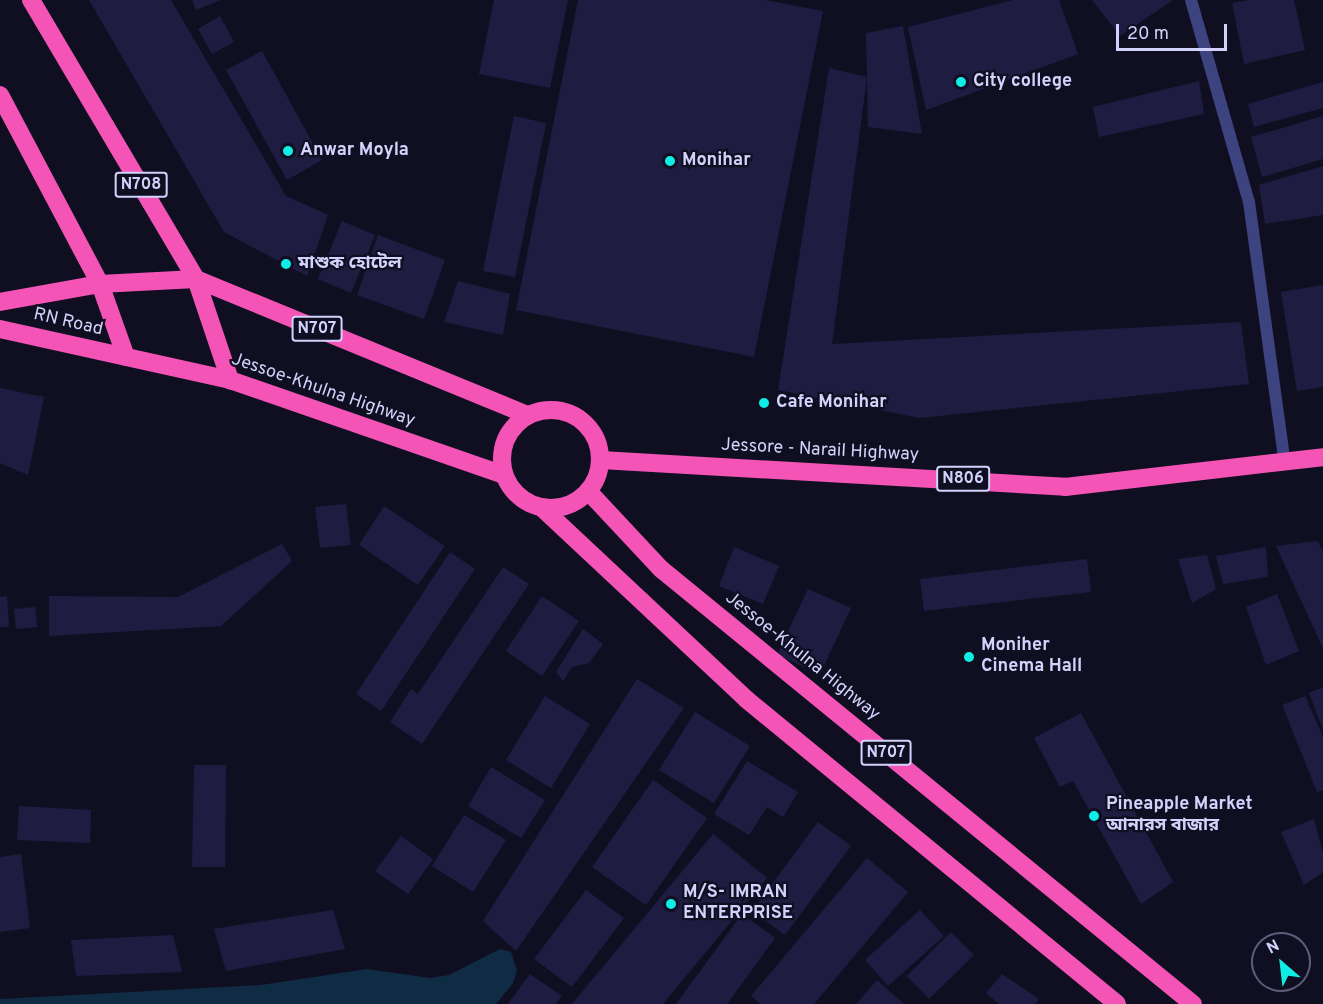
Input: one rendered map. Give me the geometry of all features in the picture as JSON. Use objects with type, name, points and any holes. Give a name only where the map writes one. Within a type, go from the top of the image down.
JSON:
[{"type":"highway","name":"N708","points":[[31,0],[196,279],[230,380]]},
{"type":"highway","points":[[0,95],[100,284],[126,357]]},
{"type":"highway","name":"N707","points":[[100,284],[196,279],[528,415],[544,410],[578,416],[598,443],[601,460]]},
{"type":"highway","name":"RN Road","points":[[0,302],[100,284]]},
{"type":"highway","name":"RN Road","points":[[0,329],[126,357]]},
{"type":"highway","name":"Jessoe-Khulna Highway","points":[[126,357],[230,380],[504,475]]},
{"type":"highway","points":[[504,475],[502,457],[506,441],[514,426],[528,415]]},
{"type":"highway","name":"Jessore - Narail Highway","points":[[601,460],[1065,487],[1284,459],[1323,457]]},
{"type":"highway","points":[[542,507],[559,508],[588,491],[601,460]]},
{"type":"highway","name":"N707","points":[[504,475],[519,495],[542,507],[746,699],[1116,1004]]},
{"type":"highway","name":"Jessoe-Khulna Highway","points":[[588,491],[661,569],[1193,1004]]},
{"type":"street","points":[[1191,0],[1249,202],[1284,459]]},
{"type":"water","points":[[500,949],[511,952],[517,970],[513,983],[496,1004],[0,1004],[0,999],[261,985],[367,969],[430,978],[449,975]]},
{"type":"building","points":[[89,0],[171,0],[286,196],[328,215],[307,276],[224,232]]},
{"type":"building","points":[[192,0],[221,0],[196,10]]},
{"type":"building","points":[[494,0],[568,0],[550,88],[479,74]]},
{"type":"building","name":"Monihar","points":[[578,0],[765,0],[823,11],[754,357],[516,310]]},
{"type":"building","name":"City college","points":[[1013,0],[1059,0],[1078,54],[926,110],[908,27]]},
{"type":"building","points":[[1092,0],[1173,0],[1120,36]]},
{"type":"building","points":[[1249,0],[1294,0],[1305,50],[1244,64],[1232,3]]},
{"type":"building","points":[[220,16],[234,42],[212,54],[198,29]]},
{"type":"building","points":[[903,26],[922,134],[868,127],[866,33]]},
{"type":"building","points":[[262,51],[322,160],[287,180],[226,70]]},
{"type":"building","points":[[829,68],[867,77],[832,344],[1241,322],[1249,384],[920,418],[778,390]]},
{"type":"building","points":[[1199,81],[1204,114],[1099,137],[1093,107]]},
{"type":"building","points":[[1323,82],[1323,108],[1254,127],[1248,104]]},
{"type":"building","points":[[514,116],[546,123],[515,277],[483,271]]},
{"type":"building","points":[[1323,116],[1323,159],[1262,177],[1251,137]]},
{"type":"building","points":[[1323,166],[1323,215],[1265,224],[1259,185]]},
{"type":"building","points":[[342,221],[375,235],[351,293],[318,279]]},
{"type":"building","points":[[378,235],[445,260],[424,319],[357,295]]},
{"type":"building","points":[[458,281],[510,294],[503,335],[444,322]]},
{"type":"building","points":[[1323,285],[1323,387],[1297,391],[1281,292]]},
{"type":"building","points":[[0,388],[44,397],[28,475],[0,463]]},
{"type":"building","points":[[346,504],[351,545],[320,548],[315,507]]},
{"type":"building","points":[[384,506],[445,546],[418,585],[359,545]]},
{"type":"building","points":[[1318,541],[1323,552],[1323,648],[1276,546]]},
{"type":"building","points":[[282,544],[292,561],[221,626],[49,636],[49,596],[178,597]]},
{"type":"building","points":[[734,547],[779,566],[763,604],[719,586]]},
{"type":"building","points":[[1266,547],[1268,577],[1223,584],[1216,556]]},
{"type":"building","points":[[450,552],[475,569],[381,711],[356,694]]},
{"type":"building","points":[[1207,555],[1216,589],[1192,603],[1178,559]]},
{"type":"building","points":[[1087,559],[1091,592],[924,611],[920,579]]},
{"type":"building","points":[[503,567],[529,584],[422,744],[390,722],[411,689],[418,694]]},
{"type":"building","points":[[808,589],[851,608],[820,674],[777,655]]},
{"type":"building","points":[[1277,594],[1299,651],[1266,665],[1246,607]]},
{"type":"building","points":[[7,596],[9,627],[0,627],[0,597]]},
{"type":"building","points":[[542,596],[579,621],[542,676],[506,651]]},
{"type":"building","points":[[35,607],[37,627],[16,629],[14,609]]},
{"type":"building","points":[[583,629],[603,644],[589,663],[572,667],[563,681],[556,672]]},
{"type":"building","points":[[637,679],[684,708],[516,951],[483,921]]},
{"type":"building","points":[[1323,687],[1323,730],[1309,693]]},
{"type":"building","points":[[545,696],[590,724],[551,788],[506,760]]},
{"type":"building","points":[[1305,696],[1323,737],[1323,790],[1317,792],[1282,705]]},
{"type":"building","points":[[695,712],[750,746],[714,803],[659,770]]},
{"type":"building","points":[[1081,713],[1173,882],[1141,904],[1073,781],[1060,787],[1034,738]]},
{"type":"building","points":[[747,761],[798,792],[783,817],[767,807],[749,835],[714,814]]},
{"type":"building","points":[[194,765],[226,765],[225,867],[192,867]]},
{"type":"building","points":[[491,767],[545,800],[521,838],[468,806]]},
{"type":"building","points":[[653,780],[707,818],[646,905],[592,867]]},
{"type":"building","points":[[19,806],[91,810],[90,843],[17,840]]},
{"type":"building","points":[[464,815],[506,840],[473,892],[432,866]]},
{"type":"building","points":[[1314,819],[1323,853],[1323,872],[1304,885],[1281,832]]},
{"type":"building","points":[[818,822],[851,846],[785,935],[752,911]]},
{"type":"building","points":[[713,834],[767,878],[663,1004],[572,1004]]},
{"type":"building","points":[[401,836],[433,859],[408,894],[375,871]]},
{"type":"building","points":[[21,854],[30,928],[0,932],[0,857]]},
{"type":"building","points":[[867,858],[908,892],[814,1004],[761,1004],[751,996]]},
{"type":"building","points":[[586,890],[624,918],[572,987],[534,959]]},
{"type":"building","points":[[333,910],[345,949],[226,971],[214,929]]},
{"type":"building","points":[[920,910],[944,936],[888,986],[865,960]]},
{"type":"building","points":[[742,914],[775,938],[727,1004],[676,1004]]},
{"type":"building","points":[[951,932],[974,955],[929,999],[907,976]]},
{"type":"building","points":[[173,935],[182,972],[76,976],[71,940]]},
{"type":"building","points":[[530,974],[562,996],[556,1004],[508,1004]]},
{"type":"building","points":[[1002,974],[1039,999],[1035,1004],[999,1004],[986,993]]},
{"type":"building","points":[[877,980],[904,1004],[856,1004]]},
{"type":"place","name":"City college","points":[[961,82]]},
{"type":"place","name":"Anwar Moyla","points":[[288,151]]},
{"type":"place","name":"Monihar","points":[[670,161]]},
{"type":"place","name":"মাশুক হোটেল","points":[[286,264]]},
{"type":"place","name":"Cafe Monihar","points":[[764,403]]},
{"type":"place","name":"Moniher Cinema Hall","points":[[969,657]]},
{"type":"place","name":"Pineapple Market আনারস বাজার","points":[[1094,816]]},
{"type":"place","name":"M/S- IMRAN ENTERPRISE","points":[[671,904]]}]
